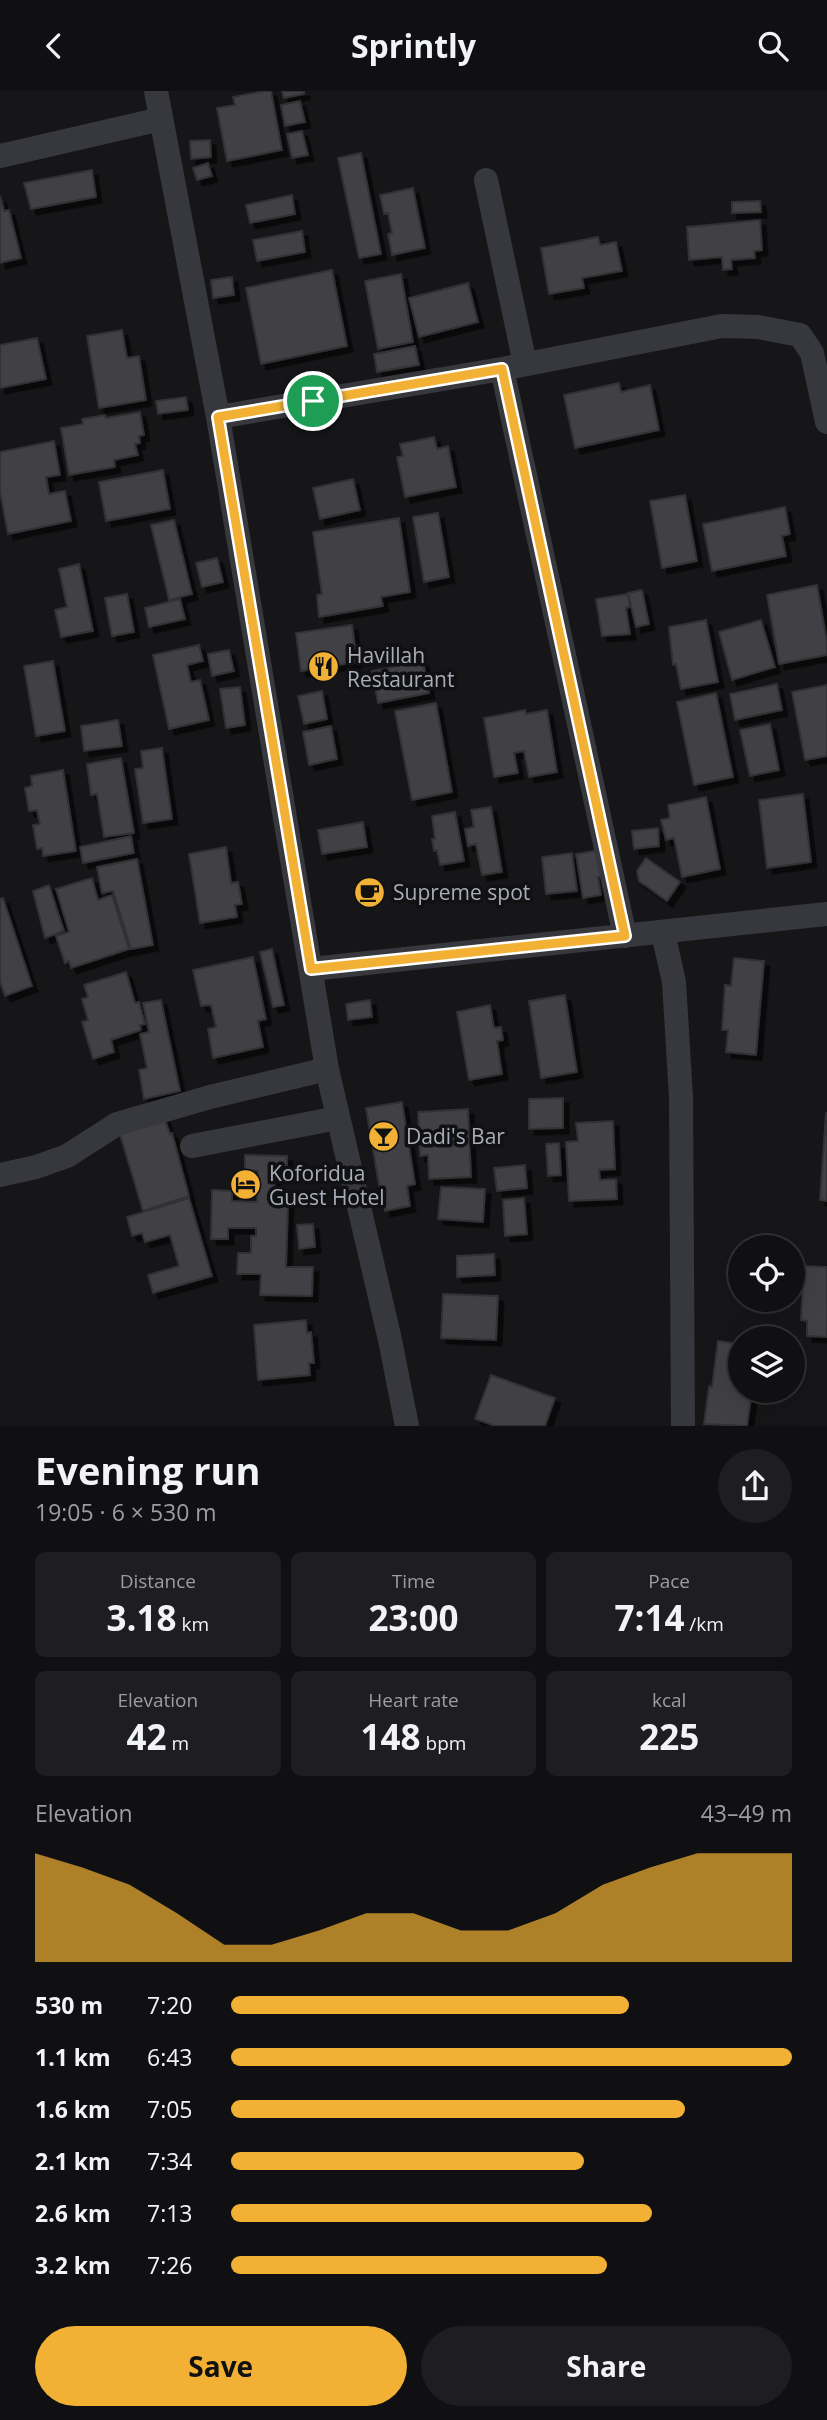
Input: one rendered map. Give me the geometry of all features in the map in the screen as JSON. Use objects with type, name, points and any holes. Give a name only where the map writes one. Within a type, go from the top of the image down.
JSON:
[{"type":"street","points":[[156,91],[218,417],[327,1069],[390,1340],[407,1426]]},
{"type":"street","points":[[0,156],[161,119]]},
{"type":"street","points":[[486,180],[513,366],[625,936]]},
{"type":"street","points":[[218,417],[513,366],[722,326],[758,327],[800,335],[812,353],[827,422]]},
{"type":"street","points":[[311,969],[827,914]]},
{"type":"street","points":[[663,933],[674,982],[681,1097],[684,1426]]},
{"type":"street","points":[[0,1175],[36,1167],[67,1156],[117,1124],[210,1097],[327,1069]]},
{"type":"street","points":[[192,1146],[338,1118]]},
{"type":"building","points":[[271,91],[282,150],[227,161],[217,108],[235,105],[233,97]]},
{"type":"building","points":[[282,91],[304,91],[304,94],[284,98]]},
{"type":"building","points":[[300,101],[305,122],[285,126],[281,105]]},
{"type":"building","points":[[302,131],[308,155],[292,158],[287,134]]},
{"type":"building","points":[[210,140],[211,157],[191,159],[190,141]]},
{"type":"building","points":[[361,153],[381,254],[359,258],[338,158]]},
{"type":"building","points":[[208,163],[212,176],[197,180],[193,168]]},
{"type":"building","points":[[92,170],[96,197],[31,209],[24,183]]},
{"type":"building","points":[[413,188],[425,248],[392,255],[388,213],[384,214],[380,195]]},
{"type":"building","points":[[292,195],[295,214],[250,223],[246,205]]},
{"type":"building","points":[[0,196],[4,211],[9,210],[21,258],[0,263]]},
{"type":"building","points":[[760,201],[761,212],[732,213],[732,202]]},
{"type":"building","points":[[760,220],[762,250],[754,251],[755,258],[731,260],[732,269],[723,270],[722,257],[689,260],[687,227]]},
{"type":"building","points":[[302,231],[305,252],[257,261],[253,240]]},
{"type":"building","points":[[598,237],[600,245],[616,242],[622,271],[582,278],[584,288],[549,294],[541,248]]},
{"type":"building","points":[[332,270],[347,346],[261,364],[246,288]]},
{"type":"building","points":[[401,274],[413,342],[378,349],[365,281]]},
{"type":"building","points":[[232,277],[234,295],[213,298],[211,280]]},
{"type":"building","points":[[468,283],[478,322],[419,337],[409,298]]},
{"type":"building","points":[[122,330],[127,358],[139,356],[146,400],[99,408],[87,336]]},
{"type":"building","points":[[37,338],[46,379],[0,388],[0,345]]},
{"type":"building","points":[[415,346],[419,365],[377,372],[374,354]]},
{"type":"building","points":[[619,383],[621,392],[650,385],[659,430],[575,448],[564,395]]},
{"type":"building","points":[[186,397],[188,410],[158,414],[156,401]]},
{"type":"building","points":[[140,412],[144,435],[139,436],[140,443],[135,444],[138,455],[114,460],[115,467],[69,475],[61,428],[83,424],[82,419]]},
{"type":"building","points":[[434,437],[437,449],[448,446],[456,487],[405,497],[397,457],[403,456],[400,444]]},
{"type":"building","points":[[54,441],[60,475],[46,477],[49,494],[65,491],[71,521],[8,534],[0,492],[0,452]]},
{"type":"building","points":[[163,470],[170,509],[106,521],[99,482]]},
{"type":"building","points":[[353,479],[360,510],[320,519],[313,488]]},
{"type":"building","points":[[685,495],[697,561],[662,568],[650,501]]},
{"type":"building","points":[[785,507],[790,534],[782,536],[786,556],[712,571],[703,524]]},
{"type":"building","points":[[438,513],[449,577],[424,582],[413,517]]},
{"type":"building","points":[[399,518],[410,592],[381,597],[383,606],[319,617],[317,595],[322,594],[313,532]]},
{"type":"building","points":[[174,520],[192,594],[169,600],[151,525]]},
{"type":"building","points":[[217,558],[223,582],[202,587],[196,563]]},
{"type":"building","points":[[79,564],[93,631],[61,637],[55,610],[67,607],[59,569]]},
{"type":"building","points":[[817,585],[827,655],[779,664],[767,595]]},
{"type":"building","points":[[642,590],[649,624],[636,627],[628,593]]},
{"type":"building","points":[[127,594],[134,632],[112,636],[105,598]]},
{"type":"building","points":[[628,594],[630,607],[626,608],[630,634],[602,636],[596,599]]},
{"type":"building","points":[[180,599],[185,619],[149,627],[145,608]]},
{"type":"building","points":[[706,620],[718,682],[681,689],[676,664],[673,665],[669,627]]},
{"type":"building","points":[[761,620],[775,667],[732,680],[719,632]]},
{"type":"building","points":[[352,625],[357,662],[301,671],[296,633]]},
{"type":"building","points":[[199,645],[203,661],[187,665],[191,682],[200,680],[209,720],[169,729],[153,655]]},
{"type":"building","points":[[229,650],[234,671],[212,676],[208,654]]},
{"type":"building","points":[[53,661],[65,731],[36,736],[24,666]]},
{"type":"building","points":[[423,661],[429,693],[378,703],[372,671]]},
{"type":"building","points":[[777,684],[782,710],[735,720],[730,694]]},
{"type":"building","points":[[827,685],[827,756],[805,760],[792,692]]},
{"type":"building","points":[[240,687],[245,725],[226,728],[220,689]]},
{"type":"building","points":[[322,691],[327,719],[304,724],[298,696]]},
{"type":"building","points":[[716,693],[733,777],[694,785],[677,702]]},
{"type":"building","points":[[436,703],[452,792],[412,800],[395,711]]},
{"type":"building","points":[[525,710],[526,714],[547,710],[557,772],[529,777],[524,751],[514,753],[518,773],[494,777],[484,718]]},
{"type":"building","points":[[118,720],[122,746],[84,751],[81,726]]},
{"type":"building","points":[[770,724],[779,770],[750,776],[740,730]]},
{"type":"building","points":[[331,726],[337,759],[309,765],[303,732]]},
{"type":"building","points":[[162,748],[172,819],[143,823],[135,769],[143,768],[141,751]]},
{"type":"building","points":[[121,758],[134,833],[104,837],[97,794],[91,795],[87,764]]},
{"type":"building","points":[[63,770],[76,851],[43,856],[42,848],[37,849],[33,825],[40,824],[37,810],[29,811],[25,788],[32,786],[31,776]]},
{"type":"building","points":[[803,794],[811,862],[767,868],[759,800]]},
{"type":"building","points":[[706,797],[720,869],[682,877],[674,838],[666,840],[661,820],[670,818],[668,805]]},
{"type":"building","points":[[491,807],[502,872],[482,875],[476,844],[468,846],[465,829],[474,827],[471,810]]},
{"type":"building","points":[[455,812],[464,861],[440,865],[432,839],[435,839],[432,816]]},
{"type":"building","points":[[363,822],[367,847],[322,854],[318,830]]},
{"type":"building","points":[[658,828],[659,846],[634,849],[632,831]]},
{"type":"building","points":[[131,836],[134,853],[83,863],[80,847]]},
{"type":"building","points":[[226,847],[231,883],[238,882],[242,904],[235,905],[237,917],[200,923],[189,854]]},
{"type":"building","points":[[600,850],[605,876],[598,877],[601,895],[583,898],[576,854]]},
{"type":"building","points":[[572,853],[577,891],[546,894],[542,857]]},
{"type":"building","points":[[646,858],[680,882],[667,901],[639,881],[637,871]]},
{"type":"building","points":[[137,859],[153,945],[131,949],[113,891],[102,893],[97,867]]},
{"type":"building","points":[[92,878],[98,900],[112,895],[129,949],[71,968],[69,961],[65,963],[56,936],[69,932],[56,889]]},
{"type":"building","points":[[49,885],[64,931],[45,938],[33,891]]},
{"type":"building","points":[[3,898],[32,986],[5,996],[0,981],[0,899]]},
{"type":"building","points":[[272,949],[284,1005],[273,1007],[260,952]]},
{"type":"building","points":[[253,957],[266,1019],[258,1021],[263,1047],[213,1058],[208,1029],[216,1027],[211,1005],[201,1006],[193,970]]},
{"type":"building","points":[[734,958],[764,961],[756,1055],[726,1052],[728,1030],[722,1030],[725,985],[731,986]]},
{"type":"building","points":[[126,972],[135,1003],[139,1002],[145,1024],[140,1025],[141,1030],[111,1040],[114,1052],[93,1059],[82,1022],[88,1020],[82,999],[88,997],[84,985]]},
{"type":"building","points":[[565,995],[577,1072],[541,1078],[529,1001]]},
{"type":"building","points":[[161,1000],[180,1091],[144,1099],[139,1070],[147,1068],[140,1034],[149,1032],[143,1003]]},
{"type":"building","points":[[370,1000],[372,1017],[348,1020],[346,1004]]},
{"type":"building","points":[[490,1005],[494,1028],[501,1027],[503,1040],[497,1041],[502,1074],[469,1080],[457,1012]]},
{"type":"building","points":[[563,1098],[563,1128],[529,1129],[529,1099]]},
{"type":"building","points":[[402,1102],[415,1184],[407,1186],[410,1206],[385,1211],[366,1108]]},
{"type":"building","points":[[468,1109],[471,1177],[429,1179],[428,1155],[420,1156],[418,1112]]},
{"type":"building","points":[[827,1113],[827,1201],[820,1200]]},
{"type":"building","points":[[164,1117],[170,1134],[172,1133],[189,1196],[143,1211],[119,1131]]},
{"type":"building","points":[[613,1121],[615,1169],[599,1170],[600,1180],[616,1179],[617,1199],[569,1201],[566,1142],[578,1141],[576,1123]]},
{"type":"building","points":[[559,1143],[561,1175],[548,1176],[546,1144]]},
{"type":"building","points":[[245,1155],[287,1156],[287,1171],[275,1171],[274,1204],[288,1204],[286,1267],[313,1267],[312,1296],[260,1295],[261,1274],[237,1274],[238,1253],[251,1253],[251,1236],[256,1236],[256,1228],[228,1228],[228,1239],[211,1239],[212,1190],[232,1191],[232,1201],[257,1202],[258,1171],[245,1170]]},
{"type":"building","points":[[525,1165],[527,1188],[497,1191],[494,1168]]},
{"type":"building","points":[[441,1187],[485,1189],[483,1222],[438,1219]]},
{"type":"building","points":[[189,1198],[212,1276],[153,1293],[148,1275],[179,1266],[170,1235],[145,1242],[142,1233],[132,1236],[127,1217]]},
{"type":"building","points":[[524,1198],[527,1234],[505,1236],[503,1200]]},
{"type":"building","points":[[313,1224],[315,1247],[299,1249],[297,1225]]},
{"type":"building","points":[[494,1254],[495,1275],[457,1277],[457,1256]]},
{"type":"building","points":[[805,1266],[827,1267],[827,1337],[807,1336],[807,1321],[801,1320],[801,1312],[805,1312]]},
{"type":"building","points":[[443,1294],[498,1296],[496,1340],[441,1338]]},
{"type":"building","points":[[306,1320],[307,1333],[311,1332],[314,1363],[309,1363],[310,1375],[258,1380],[254,1325]]},
{"type":"building","points":[[718,1341],[728,1342],[728,1403],[750,1403],[747,1426],[704,1424],[709,1386],[712,1387]]},
{"type":"building","points":[[491,1375],[555,1398],[545,1426],[495,1426],[475,1419]]},
{"type":"place","name":"Havillah Restaurant","points":[[324,667]]},
{"type":"place","name":"Supreme spot","points":[[370,892]]},
{"type":"place","name":"Dadi's Bar","points":[[383,1136]]},
{"type":"place","name":"Koforidua Guest Hotel","points":[[246,1185]]},
{"type":"route","points":[[502,369],[625,936],[311,969],[218,417],[313,401],[502,369]]}]
